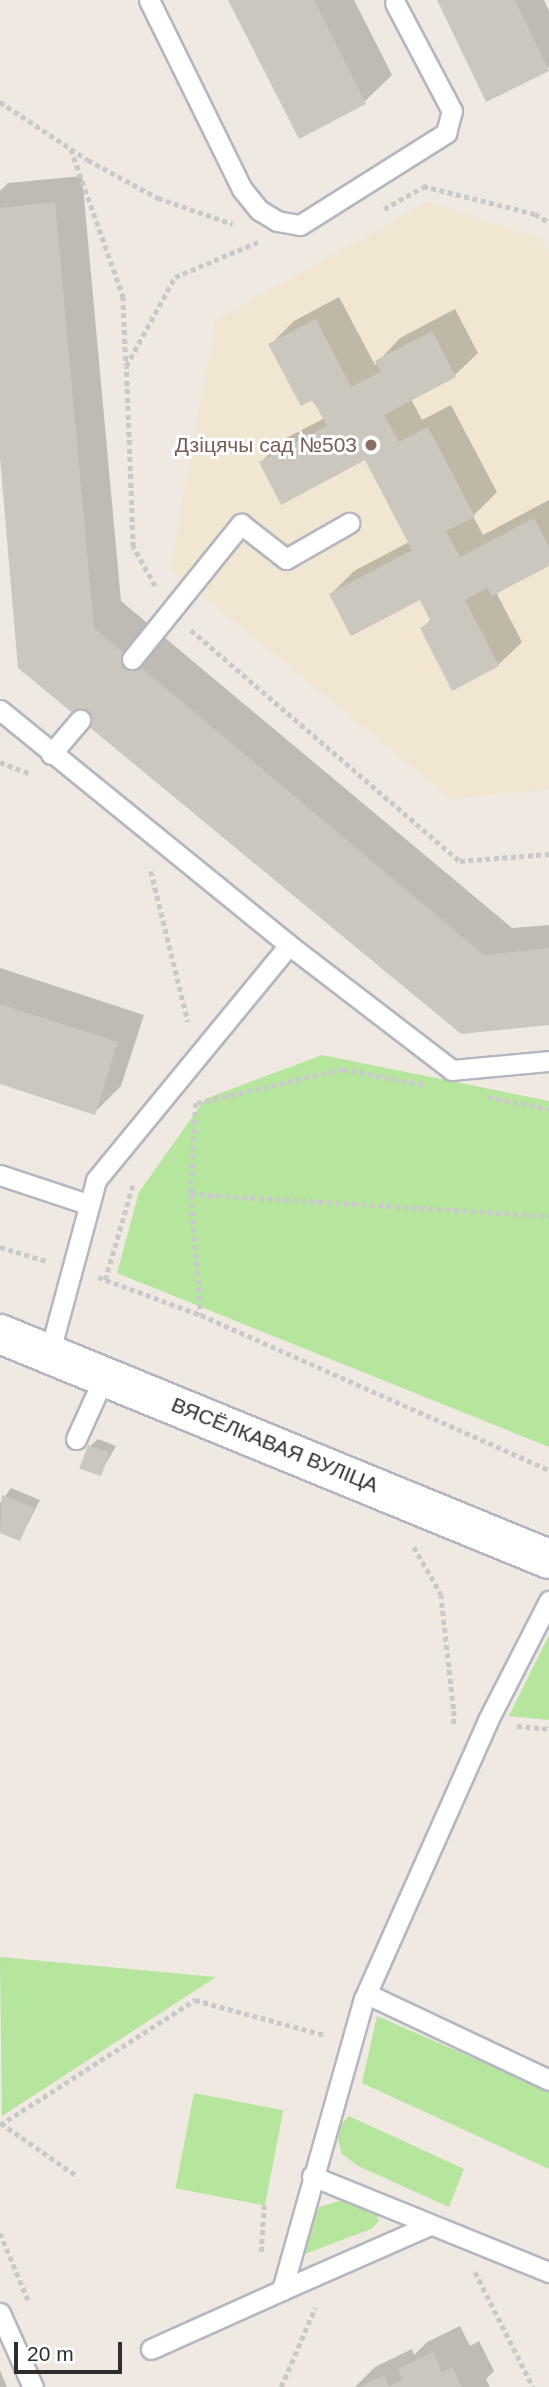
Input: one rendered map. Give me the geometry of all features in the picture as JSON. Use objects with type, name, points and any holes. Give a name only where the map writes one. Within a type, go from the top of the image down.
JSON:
[{"type":"street","name":"ВЯСЁЛКАВАЯ ВУЛІЦА","points":[[0,1334],[50,1351],[549,1559]]},
{"type":"lane","points":[[149,0],[242,189],[259,210],[277,221],[300,225],[446,133],[452,111],[395,3]]},
{"type":"lane","points":[[132,659],[241,524],[286,559],[349,523]]},
{"type":"lane","points":[[0,710],[289,945],[452,1070],[549,1061]]},
{"type":"lane","points":[[51,754],[80,720]]},
{"type":"lane","points":[[50,1351],[76,1270],[87,1204],[96,1180],[289,945]]},
{"type":"lane","points":[[0,1175],[87,1204]]},
{"type":"lane","points":[[76,1439],[105,1375]]},
{"type":"lane","points":[[282,2290],[367,1994],[488,1720],[549,1601]]},
{"type":"lane","points":[[367,1994],[549,2080]]},
{"type":"lane","points":[[313,2176],[549,2272]]},
{"type":"lane","points":[[151,2349],[430,2225]]},
{"type":"lane","points":[[0,2313],[33,2387]]},
{"type":"path","points":[[0,102],[71,149],[158,198],[246,229]]},
{"type":"path","points":[[71,149],[123,296],[133,547],[170,612],[460,862],[549,854]]},
{"type":"path","points":[[374,214],[423,187]]},
{"type":"path","points":[[126,366],[175,277],[271,237]]},
{"type":"path","points":[[0,762],[34,775]]},
{"type":"path","points":[[149,862],[197,1059],[191,1194],[201,1315]]},
{"type":"path","points":[[188,1113],[196,1103],[343,1069],[439,1088]]},
{"type":"path","points":[[480,1096],[549,1109]]},
{"type":"path","points":[[105,1280],[130,1187],[138,1177]]},
{"type":"path","points":[[191,1194],[549,1216]]},
{"type":"path","points":[[0,1247],[76,1270],[201,1315],[547,1468]]},
{"type":"path","points":[[407,1544],[419,1550],[441,1594],[454,1711],[452,1738]]},
{"type":"path","points":[[454,1711],[488,1720],[549,1729]]},
{"type":"path","points":[[77,2176],[1,2124],[195,2000],[325,2035],[331,2022]]},
{"type":"path","points":[[457,2236],[533,2387]]},
{"type":"path","points":[[281,2387],[333,2267]]},
{"type":"shaded area","name":"Дзіцячы сад №503","points":[[428,202],[541,239],[549,254],[549,789],[451,799],[170,569],[216,320]]},
{"type":"green space","points":[[322,1055],[549,1101],[549,1447],[117,1273],[139,1192],[205,1099]]},
{"type":"green space","points":[[549,1635],[549,1720],[509,1716]]},
{"type":"green space","points":[[0,1957],[216,1977],[2,2116]]},
{"type":"green space","points":[[377,2016],[549,2091],[549,2169],[362,2083]]},
{"type":"green space","points":[[194,2093],[283,2110],[265,2206],[175,2188]]},
{"type":"green space","points":[[349,2116],[464,2169],[449,2207],[358,2166],[342,2154],[338,2140],[341,2124]]},
{"type":"green space","points":[[346,2199],[376,2213],[379,2221],[371,2229],[305,2254],[302,2250],[319,2207]]},
{"type":"building","points":[[228,0],[314,0],[366,104],[299,139]]},
{"type":"building","points":[[437,0],[515,0],[549,71],[486,102]]},
{"type":"building","points":[[55,202],[94,628],[484,955],[549,948],[549,1025],[461,1034],[18,668],[0,458],[0,208]]},
{"type":"building","points":[[316,319],[351,387],[381,372],[375,361],[432,331],[456,377],[384,415],[399,442],[428,427],[475,517],[446,531],[460,557],[534,518],[549,547],[549,566],[492,596],[487,588],[465,600],[499,666],[452,691],[420,628],[431,622],[420,600],[351,636],[329,594],[412,550],[365,460],[281,505],[259,462],[327,426],[313,400],[301,406],[268,344]]},
{"type":"building","points":[[0,1004],[118,1042],[95,1115],[0,1084]]},
{"type":"building","points":[[88,1445],[110,1453],[101,1476],[79,1468]]},
{"type":"building","points":[[2,1495],[34,1508],[20,1541],[0,1533]]},
{"type":"building","points":[[433,2352],[442,2372],[452,2367],[462,2387],[360,2387],[384,2375],[389,2386],[403,2380],[398,2369]]},
{"type":"place","name":"Дзіцячы сад №503","points":[[371,445]]}]
